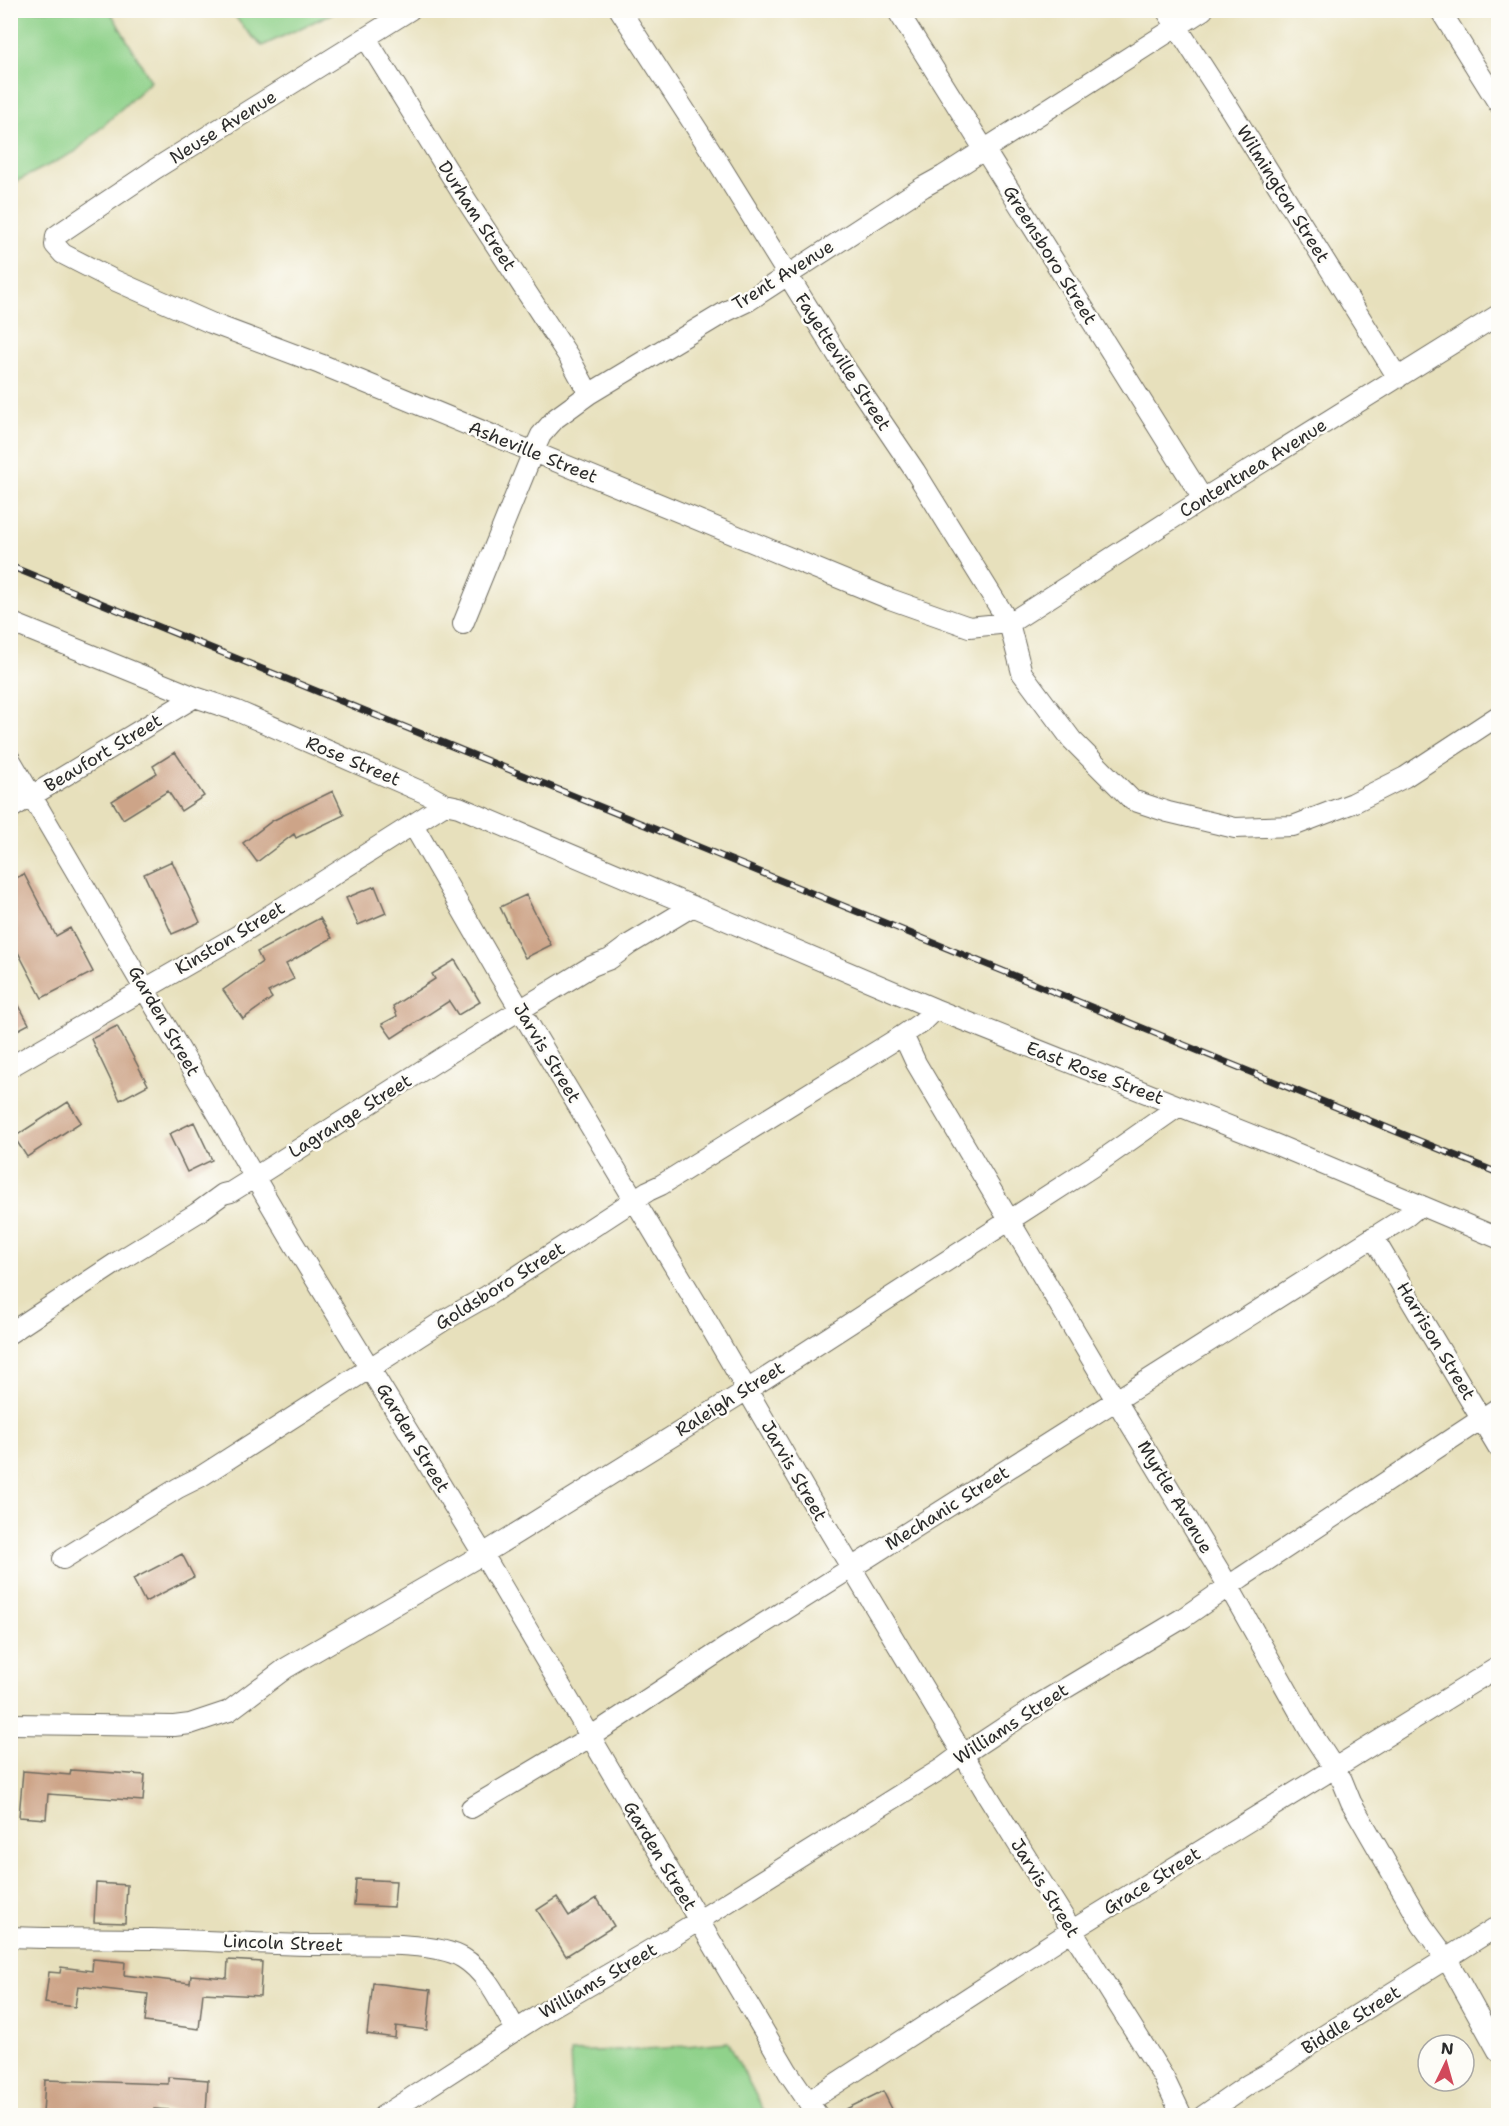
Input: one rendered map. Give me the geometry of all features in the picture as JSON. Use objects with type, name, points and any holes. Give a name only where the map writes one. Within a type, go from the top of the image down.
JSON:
[{"type":"street","name":"Neuse Avenue","points":[[63,254],[55,245],[56,237],[63,231],[155,169],[410,10]]},
{"type":"street","name":"Fayetteville Street","points":[[620,10],[713,154],[846,369],[915,471],[1009,623],[1022,673],[1072,740],[1132,800],[1168,812],[1235,828],[1293,826],[1353,803],[1405,777],[1498,716]]},
{"type":"street","name":"Greensboro Street","points":[[897,10],[1203,498]]},
{"type":"street","name":"Trent Avenue","points":[[463,624],[533,452],[541,435],[556,418],[589,394],[747,301],[983,149],[1171,19],[1203,10]]},
{"type":"street","points":[[1440,10],[1498,103]]},
{"type":"street","name":"Wilmington Street","points":[[1171,19],[1398,378]]},
{"type":"street","name":"Durham Street","points":[[366,38],[463,195],[568,357],[589,394]]},
{"type":"street","name":"Asheville Street","points":[[63,254],[114,280],[211,323],[320,364],[900,603],[969,627],[1009,623]]},
{"type":"street","name":"Contentnea Avenue","points":[[1009,623],[1203,498],[1498,315]]},
{"type":"street","name":"Rose Street","points":[[10,622],[195,697],[237,711],[445,804],[459,807],[693,906]]},
{"type":"street","name":"Beaufort Street","points":[[10,809],[195,697]]},
{"type":"street","name":"Garden Street","points":[[10,759],[255,1177],[483,1554],[698,1921],[788,2072],[814,2108]]},
{"type":"street","name":"Kinston Street","points":[[10,1066],[237,936],[445,804]]},
{"type":"street","name":"Jarvis Street","points":[[410,826],[416,830],[521,1011],[963,1754],[1164,2078],[1182,2115]]},
{"type":"street","name":"East Rose Street","points":[[693,906],[935,1009],[1179,1106],[1498,1238]]},
{"type":"street","name":"Lagrange Street","points":[[10,1333],[224,1194],[255,1177],[446,1055],[592,966],[610,959],[630,944],[693,906]]},
{"type":"street","name":"Goldsboro Street","points":[[63,1559],[178,1488],[200,1478],[443,1321],[488,1296],[635,1201],[903,1035],[922,1022],[935,1009]]},
{"type":"street","name":"Myrtle Avenue","points":[[903,1035],[916,1063],[1229,1587],[1310,1731],[1335,1768],[1351,1802],[1416,1915],[1447,1959],[1498,2051]]},
{"type":"street","name":"Raleigh Street","points":[[10,1724],[174,1726],[190,1724],[229,1711],[272,1678],[318,1649],[483,1554],[747,1389],[1092,1167],[1179,1106]]},
{"type":"street","name":"Mechanic Street","points":[[471,1808],[590,1737],[852,1568],[1117,1402],[1407,1216],[1420,1205]]},
{"type":"street","name":"Harrison Street","points":[[1373,1237],[1498,1447]]},
{"type":"street","name":"Williams Street","points":[[383,2115],[516,2030],[698,1921],[1041,1703],[1184,1618],[1498,1408]]},
{"type":"street","name":"Grace Street","points":[[814,2108],[1071,1931],[1498,1667]]},
{"type":"street","name":"Biddle Street","points":[[1203,2115],[1498,1926]]},
{"type":"street","name":"Lincoln Street","points":[[10,1937],[424,1947],[443,1950],[461,1956],[485,1978],[516,2030]]},
{"type":"green space","points":[[11,10],[110,11],[151,81],[75,152],[11,184]]},
{"type":"green space","points":[[231,11],[337,11],[262,46]]},
{"type":"green space","points":[[728,2042],[766,2115],[573,2115],[570,2052],[666,2048]]},
{"type":"building","points":[[175,752],[204,796],[181,811],[168,791],[123,819],[112,801],[157,773],[153,766]]},
{"type":"building","points":[[333,791],[344,815],[296,838],[294,834],[257,862],[243,843],[272,821]]},
{"type":"building","points":[[172,861],[200,922],[172,934],[144,874]]},
{"type":"building","points":[[24,874],[56,936],[70,928],[93,972],[42,998],[10,937],[10,881]]},
{"type":"building","points":[[375,886],[386,913],[358,925],[346,898]]},
{"type":"building","points":[[526,895],[551,945],[525,958],[500,907]]},
{"type":"building","points":[[320,918],[332,938],[286,964],[294,979],[268,992],[272,998],[243,1019],[223,990],[262,962],[257,952]]},
{"type":"building","points":[[455,960],[480,1002],[458,1015],[449,1001],[392,1038],[382,1024],[397,1016],[393,1006],[435,979],[432,974]]},
{"type":"building","points":[[10,989],[29,1024],[10,1034]]},
{"type":"building","points":[[117,1026],[148,1085],[120,1100],[91,1039]]},
{"type":"building","points":[[68,1102],[81,1122],[27,1157],[14,1137]]},
{"type":"building","points":[[194,1122],[212,1160],[187,1172],[169,1134]]},
{"type":"building","points":[[182,1554],[194,1577],[145,1602],[133,1579]]},
{"type":"building","points":[[71,1770],[145,1775],[143,1801],[48,1794],[46,1819],[19,1817],[23,1771],[70,1775]]},
{"type":"building","points":[[356,1879],[396,1881],[394,1907],[354,1905]]},
{"type":"building","points":[[96,1883],[127,1885],[125,1923],[94,1922]]},
{"type":"building","points":[[557,1897],[569,1916],[597,1898],[614,1926],[566,1956],[537,1910]]},
{"type":"building","points":[[93,1959],[125,1962],[124,1975],[190,1983],[191,1975],[227,1978],[228,1960],[262,1962],[260,1996],[203,1993],[199,2029],[145,2022],[148,1994],[78,1986],[75,2007],[45,2003],[49,1972],[60,1973],[61,1967],[92,1971]]},
{"type":"building","points":[[373,1983],[431,1990],[427,2030],[396,2026],[395,2038],[367,2034]]},
{"type":"building","points":[[168,2077],[208,2080],[206,2112],[154,2109],[154,2115],[43,2114],[45,2080],[168,2084]]},
{"type":"building","points":[[883,2091],[895,2115],[834,2115]]},
{"type":"railway","points":[[10,566],[1498,1173]]}]
